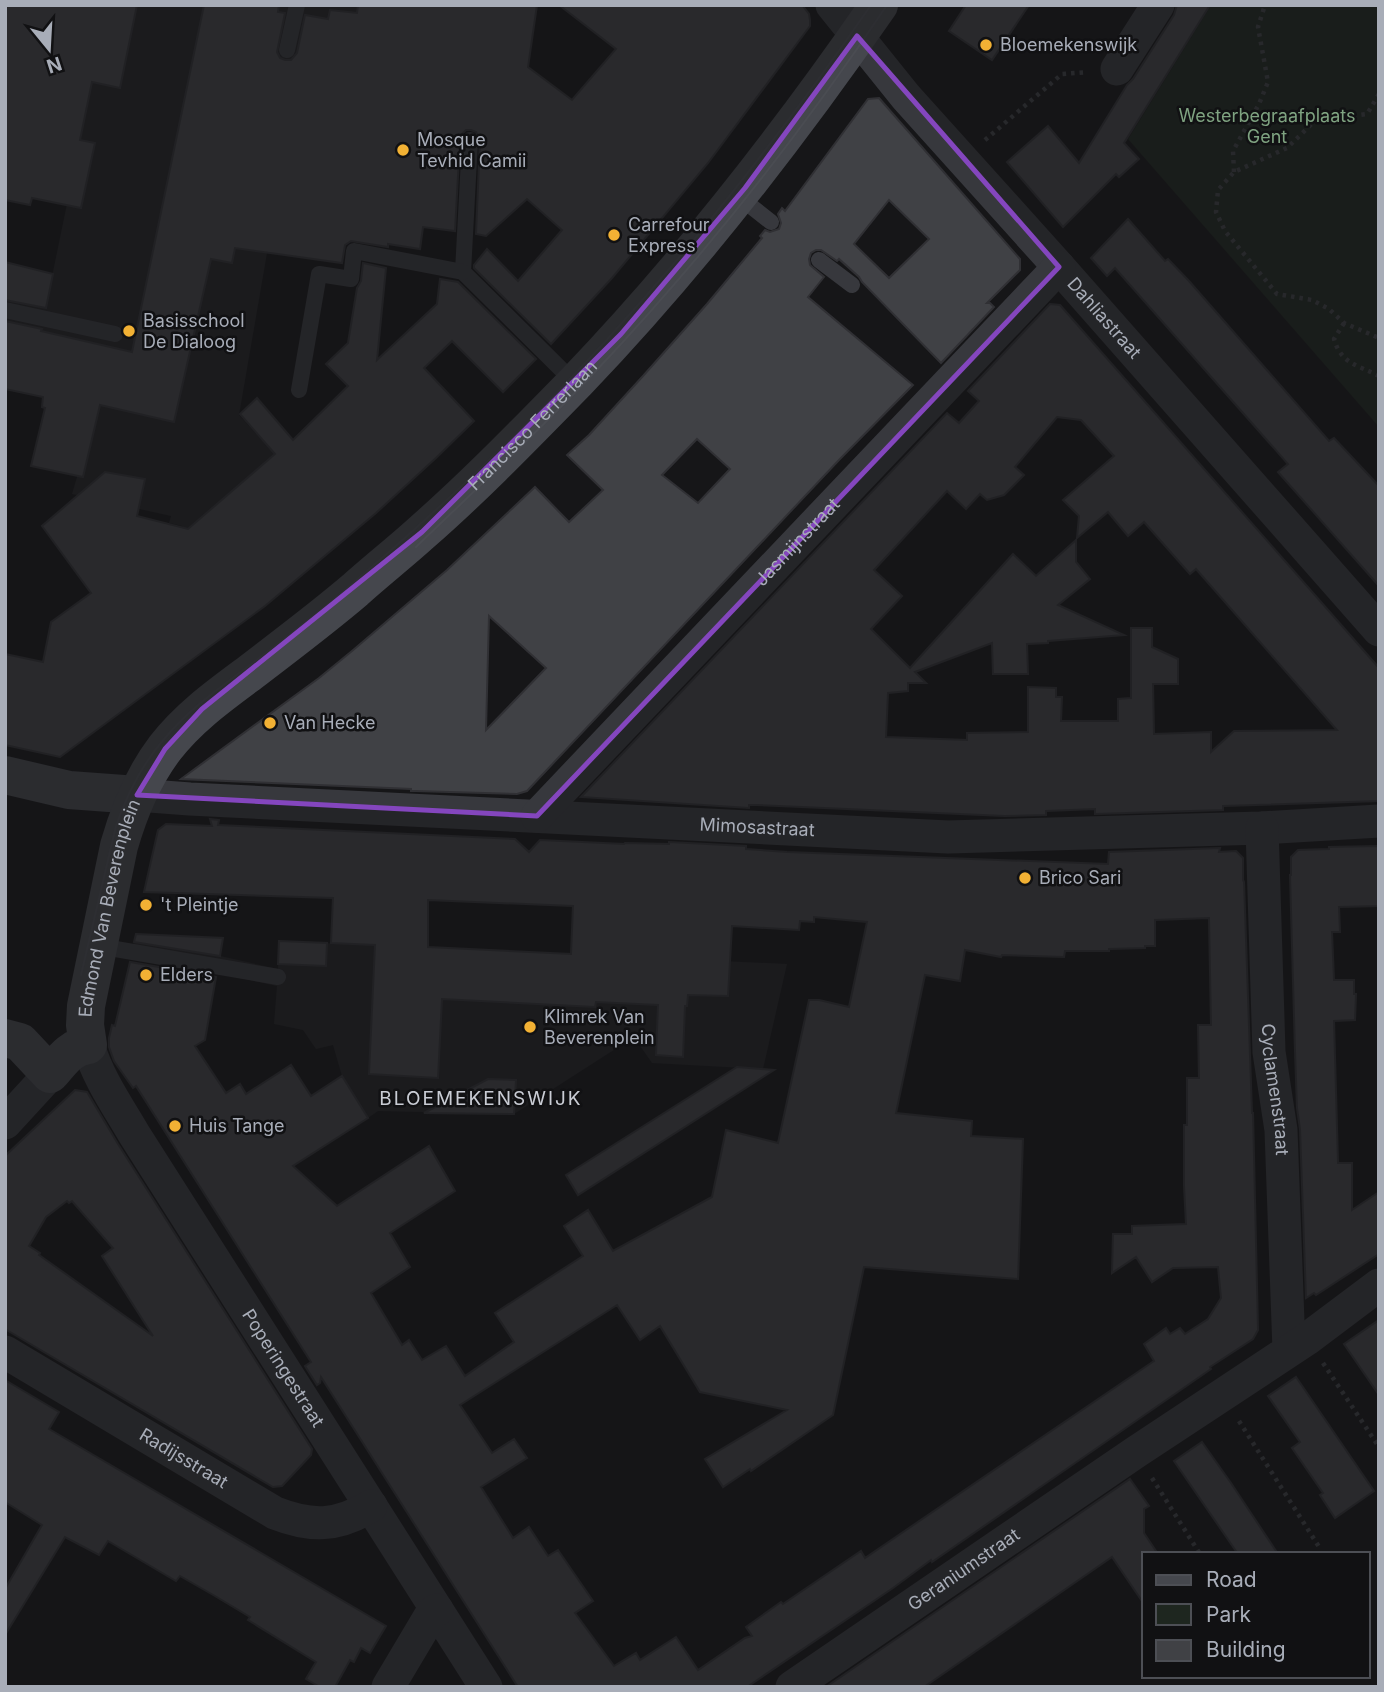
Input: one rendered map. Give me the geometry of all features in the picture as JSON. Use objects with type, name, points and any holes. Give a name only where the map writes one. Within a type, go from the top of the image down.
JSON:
[{"type":"street","name":"Dahliastraat","points":[[832,5],[906,97],[1379,630]]},
{"type":"street","name":"Francisco Ferrerlaan","points":[[137,795],[165,749],[202,709],[341,601],[422,532],[575,383],[621,334],[738,196],[794,124],[879,5]]},
{"type":"street","points":[[1117,69],[1158,5]]},
{"type":"street","name":"Jasmijnstraat","points":[[537,816],[1059,267]]},
{"type":"street","name":"Edmond Van Beverenplein","points":[[5,775],[69,790],[137,795],[122,836],[97,946],[86,1006],[88,1045],[72,1049],[50,1074]]},
{"type":"street","name":"Mimosastraat","points":[[137,795],[948,838],[1262,828],[1379,821]]},
{"type":"street","name":"Cyclamenstraat","points":[[1262,828],[1269,1052],[1281,1130],[1298,1345]]},
{"type":"street","points":[[5,1038],[20,1042],[50,1074],[5,1123]]},
{"type":"street","name":"Poperingestraat","points":[[88,1045],[95,1068],[107,1090],[486,1687]]},
{"type":"street","name":"Geraniumstraat","points":[[792,1687],[1298,1345],[1379,1285]]},
{"type":"street","name":"Radijsstraat","points":[[5,1352],[275,1513],[314,1524],[356,1515],[371,1506]]},
{"type":"street","points":[[388,1687],[432,1613],[437,1610]]},
{"type":"lane","points":[[288,50],[297,5]]},
{"type":"lane","points":[[463,272],[470,140]]},
{"type":"lane","points":[[738,196],[771,222]]},
{"type":"lane","points":[[299,390],[319,274],[351,279],[354,250],[463,272],[575,383]]},
{"type":"lane","points":[[819,260],[852,285]]},
{"type":"lane","points":[[5,310],[114,334]]},
{"type":"lane","points":[[97,946],[278,977]]},
{"type":"path","points":[[1234,172],[1233,150],[1268,82],[1258,27],[1265,5]]},
{"type":"path","points":[[962,160],[1062,74],[1117,69]]},
{"type":"path","points":[[1379,94],[1367,114],[1345,117],[1324,112],[1287,148],[1234,172],[1219,190],[1216,212],[1224,231],[1277,294],[1312,300],[1329,309],[1344,323],[1379,338]]},
{"type":"path","points":[[1344,323],[1334,339],[1337,350],[1348,362],[1379,376]]},
{"type":"path","points":[[1298,1345],[1379,1447]]},
{"type":"path","points":[[1222,1395],[1321,1550]]},
{"type":"path","points":[[1136,1452],[1199,1552]]},
{"type":"highlighted area","points":[[857,36],[1059,267],[537,816],[137,795],[165,749],[202,709],[422,532],[621,334],[745,188]]},
{"type":"shaded area","name":"Basisschool De Dialoog","points":[[108,5],[510,5],[406,51],[336,262],[267,253],[239,415],[275,454],[274,598],[251,616],[182,526],[169,523],[171,516],[72,494],[80,467],[75,373],[5,361],[5,293],[47,301]]},
{"type":"shaded area","name":"Klimrek Van Beverenplein","points":[[135,937],[278,969],[280,941],[787,964],[763,1069],[652,1063],[634,1037],[514,1114],[378,1111],[368,1118],[342,1076],[333,1045],[316,1049],[303,1030],[274,1024],[277,986],[131,954]]},
{"type":"green space","name":"Westerbegraafplaats Gent","points":[[1211,5],[1379,5],[1379,427],[1128,139]]},
{"type":"building","points":[[5,5],[137,5],[120,88],[92,82],[80,140],[95,143],[81,208],[32,198],[30,205],[5,200]]},
{"type":"building","points":[[204,5],[279,5],[278,12],[285,13],[277,52],[280,58],[291,60],[297,53],[305,15],[328,19],[330,10],[357,13],[358,5],[537,5],[528,67],[572,100],[616,49],[559,5],[802,5],[809,14],[810,26],[708,163],[612,278],[551,344],[474,265],[487,249],[518,281],[562,230],[527,199],[486,236],[476,234],[480,140],[476,132],[466,130],[460,139],[455,231],[423,227],[420,249],[351,241],[345,245],[342,263],[235,248],[232,263],[211,259],[174,422],[100,405],[83,477],[31,466],[45,408],[42,407],[43,397],[5,389],[5,321],[132,352]]},
{"type":"building","name":"Bloemekenswijk","points":[[966,5],[1029,5],[992,60],[949,31]]},
{"type":"building","points":[[1177,5],[1210,5],[1124,143],[1139,159],[1119,177],[1116,174],[1063,227],[1007,162],[1048,126],[1079,163],[1174,15]]},
{"type":"building","points":[[879,98],[1020,259],[1020,270],[987,303],[994,307],[941,363],[839,259],[837,261],[821,250],[811,253],[810,265],[824,277],[808,297],[913,385],[527,791],[517,794],[411,791],[181,779],[352,651],[447,570],[535,487],[569,522],[603,490],[567,455],[589,435],[707,304],[762,238],[760,236],[765,230],[770,232],[779,229],[781,223],[778,214],[782,208],[785,211],[868,99]],"holes":[[[889,200],[929,239],[889,278],[854,244]],[[697,439],[730,469],[698,503],[662,475]],[[489,616],[546,668],[486,730]]]},
{"type":"building","points":[[1128,219],[1165,261],[1168,259],[1189,281],[1329,441],[1334,438],[1379,486],[1379,586],[1278,472],[1288,464],[1115,268],[1107,276],[1091,258]]},
{"type":"building","points":[[5,262],[53,274],[46,308],[5,300]]},
{"type":"building","points":[[363,263],[386,268],[377,360],[437,304],[440,279],[458,282],[536,359],[503,392],[452,341],[424,368],[474,421],[376,513],[265,606],[60,757],[5,745],[5,654],[43,662],[51,622],[91,593],[42,526],[105,472],[145,479],[137,516],[188,529],[275,454],[240,414],[257,398],[293,440],[348,386],[326,364],[348,343]]},
{"type":"building","points":[[1050,304],[1060,305],[1379,668],[1379,801],[1223,806],[1223,810],[1095,814],[1095,809],[1046,811],[1046,815],[1005,816],[757,805],[749,805],[749,808],[581,797],[947,413],[959,423],[979,401],[968,391]],"holes":[[[1057,417],[1081,420],[1114,456],[1063,500],[1079,516],[1077,538],[1108,512],[1128,536],[1144,522],[1190,574],[1196,569],[1337,730],[1234,731],[1211,752],[1211,732],[1154,734],[1153,684],[1178,684],[1178,659],[1152,647],[1152,628],[1131,628],[1131,698],[1118,699],[1118,721],[1061,721],[1062,697],[1056,697],[1056,688],[1028,687],[1028,732],[967,733],[967,740],[886,737],[888,693],[908,691],[908,683],[926,683],[915,672],[992,643],[993,674],[1028,674],[1027,644],[1124,635],[1058,605],[1090,579],[1076,562],[1076,540],[1036,576],[1013,554],[910,668],[871,629],[902,596],[874,570],[947,491],[966,509],[980,494],[987,500],[1004,495],[1024,475],[1015,467]]]},
{"type":"building","points":[[210,819],[219,820],[218,825],[515,839],[529,852],[540,840],[624,844],[669,842],[746,846],[746,849],[787,852],[1108,864],[1109,852],[1220,848],[1219,852],[1236,851],[1243,858],[1258,1330],[1253,1339],[1210,1367],[1211,1369],[747,1687],[518,1687],[321,1377],[317,1385],[305,1366],[311,1362],[136,1086],[133,1088],[114,1061],[109,1038],[112,1025],[115,1026],[130,962],[216,977],[205,1040],[195,1046],[226,1093],[240,1084],[246,1094],[291,1065],[311,1096],[342,1076],[368,1118],[293,1166],[337,1206],[429,1146],[455,1191],[390,1233],[410,1267],[371,1293],[402,1345],[409,1340],[422,1360],[446,1346],[465,1376],[514,1342],[495,1313],[583,1256],[564,1226],[588,1210],[613,1251],[712,1197],[726,1130],[778,1143],[809,1000],[849,1007],[867,922],[814,917],[814,922],[800,921],[799,930],[732,926],[728,996],[688,995],[685,1006],[683,1057],[656,1055],[658,1005],[596,1002],[595,1007],[442,999],[438,1078],[369,1074],[375,945],[331,943],[333,898],[144,892],[158,830],[166,824],[212,826]],"holes":[[[428,900],[573,906],[571,954],[428,947]],[[1209,918],[1211,1025],[1198,1025],[1199,1078],[1187,1078],[1187,1125],[1184,1125],[1186,1224],[1132,1226],[1132,1234],[1113,1234],[1112,1273],[1136,1257],[1152,1282],[1173,1268],[1218,1267],[1221,1298],[1208,1319],[1185,1334],[1180,1328],[1170,1334],[1166,1328],[1144,1344],[1154,1361],[865,1558],[861,1551],[783,1604],[781,1602],[746,1627],[752,1636],[698,1670],[676,1637],[640,1660],[636,1653],[614,1666],[575,1613],[593,1601],[558,1550],[548,1556],[529,1527],[513,1538],[481,1487],[527,1458],[514,1439],[492,1453],[460,1405],[617,1305],[640,1340],[660,1326],[700,1392],[787,1410],[705,1459],[723,1487],[750,1469],[751,1471],[833,1415],[864,1267],[1018,1279],[1023,1139],[971,1136],[972,1121],[896,1113],[925,975],[960,981],[965,950],[1001,957],[1064,957],[1065,951],[1109,951],[1155,946],[1155,920]]]},
{"type":"building","points":[[1379,846],[1379,906],[1339,907],[1340,932],[1332,932],[1334,980],[1354,980],[1356,994],[1355,1020],[1334,1021],[1338,1163],[1352,1163],[1352,1210],[1379,1192],[1379,1254],[1316,1295],[1314,1293],[1306,1298],[1295,1051],[1291,857],[1298,850]]},
{"type":"building","points":[[136,934],[223,938],[220,956],[134,942]]},
{"type":"building","points":[[279,941],[327,943],[326,966],[278,964]]},
{"type":"building","points":[[737,1067],[774,1070],[578,1195],[566,1175]]},
{"type":"building","points":[[488,1079],[516,1080],[514,1114],[424,1113]]},
{"type":"building","points":[[75,1090],[87,1092],[312,1449],[311,1455],[282,1486],[273,1487],[5,1329],[5,1156]],"holes":[[[67,1201],[72,1201],[113,1248],[102,1256],[153,1336],[29,1246],[46,1217]]]},
{"type":"building","points":[[1379,1320],[1379,1395],[1344,1344]]},
{"type":"building","points":[[1296,1377],[1374,1491],[1335,1518],[1320,1495],[1323,1493],[1292,1448],[1300,1442],[1268,1396]]},
{"type":"building","points":[[5,1380],[59,1412],[49,1429],[386,1626],[370,1653],[361,1648],[354,1662],[350,1660],[335,1687],[320,1687],[306,1679],[316,1662],[215,1596],[180,1576],[176,1581],[108,1541],[99,1555],[65,1537],[5,1635],[5,1589],[42,1525],[5,1502]]},
{"type":"building","points":[[1202,1442],[1277,1552],[1237,1552],[1174,1461]]},
{"type":"building","points":[[1130,1479],[1149,1506],[1144,1509],[1144,1533],[1157,1552],[1142,1552],[1142,1601],[1112,1557],[924,1687],[826,1687]]},
{"type":"tram line","points":[[81,975],[116,826],[136,780],[157,748],[193,709],[328,604],[411,532],[574,375],[665,274],[751,169],[871,5]]},
{"type":"tram line","points":[[416,547],[572,395],[673,286],[784,149],[887,5]]},
{"type":"place","name":"Bloemekenswijk","points":[[986,45]]},
{"type":"place","name":"Mosque Tevhid Camii","points":[[403,150]]},
{"type":"place","name":"Carrefour Express","points":[[614,235]]},
{"type":"place","name":"Basisschool De Dialoog","points":[[129,331]]},
{"type":"place","name":"Van Hecke","points":[[270,723]]},
{"type":"place","name":"Brico Sari","points":[[1025,878]]},
{"type":"place","name":"'t Pleintje","points":[[146,905]]},
{"type":"place","name":"Elders","points":[[146,975]]},
{"type":"place","name":"Klimrek Van Beverenplein","points":[[530,1027]]},
{"type":"place","name":"Huis Tange","points":[[175,1126]]},
{"type":"district","name":"BLOEMEKENSWIJK","points":[[481,1098]]}]
